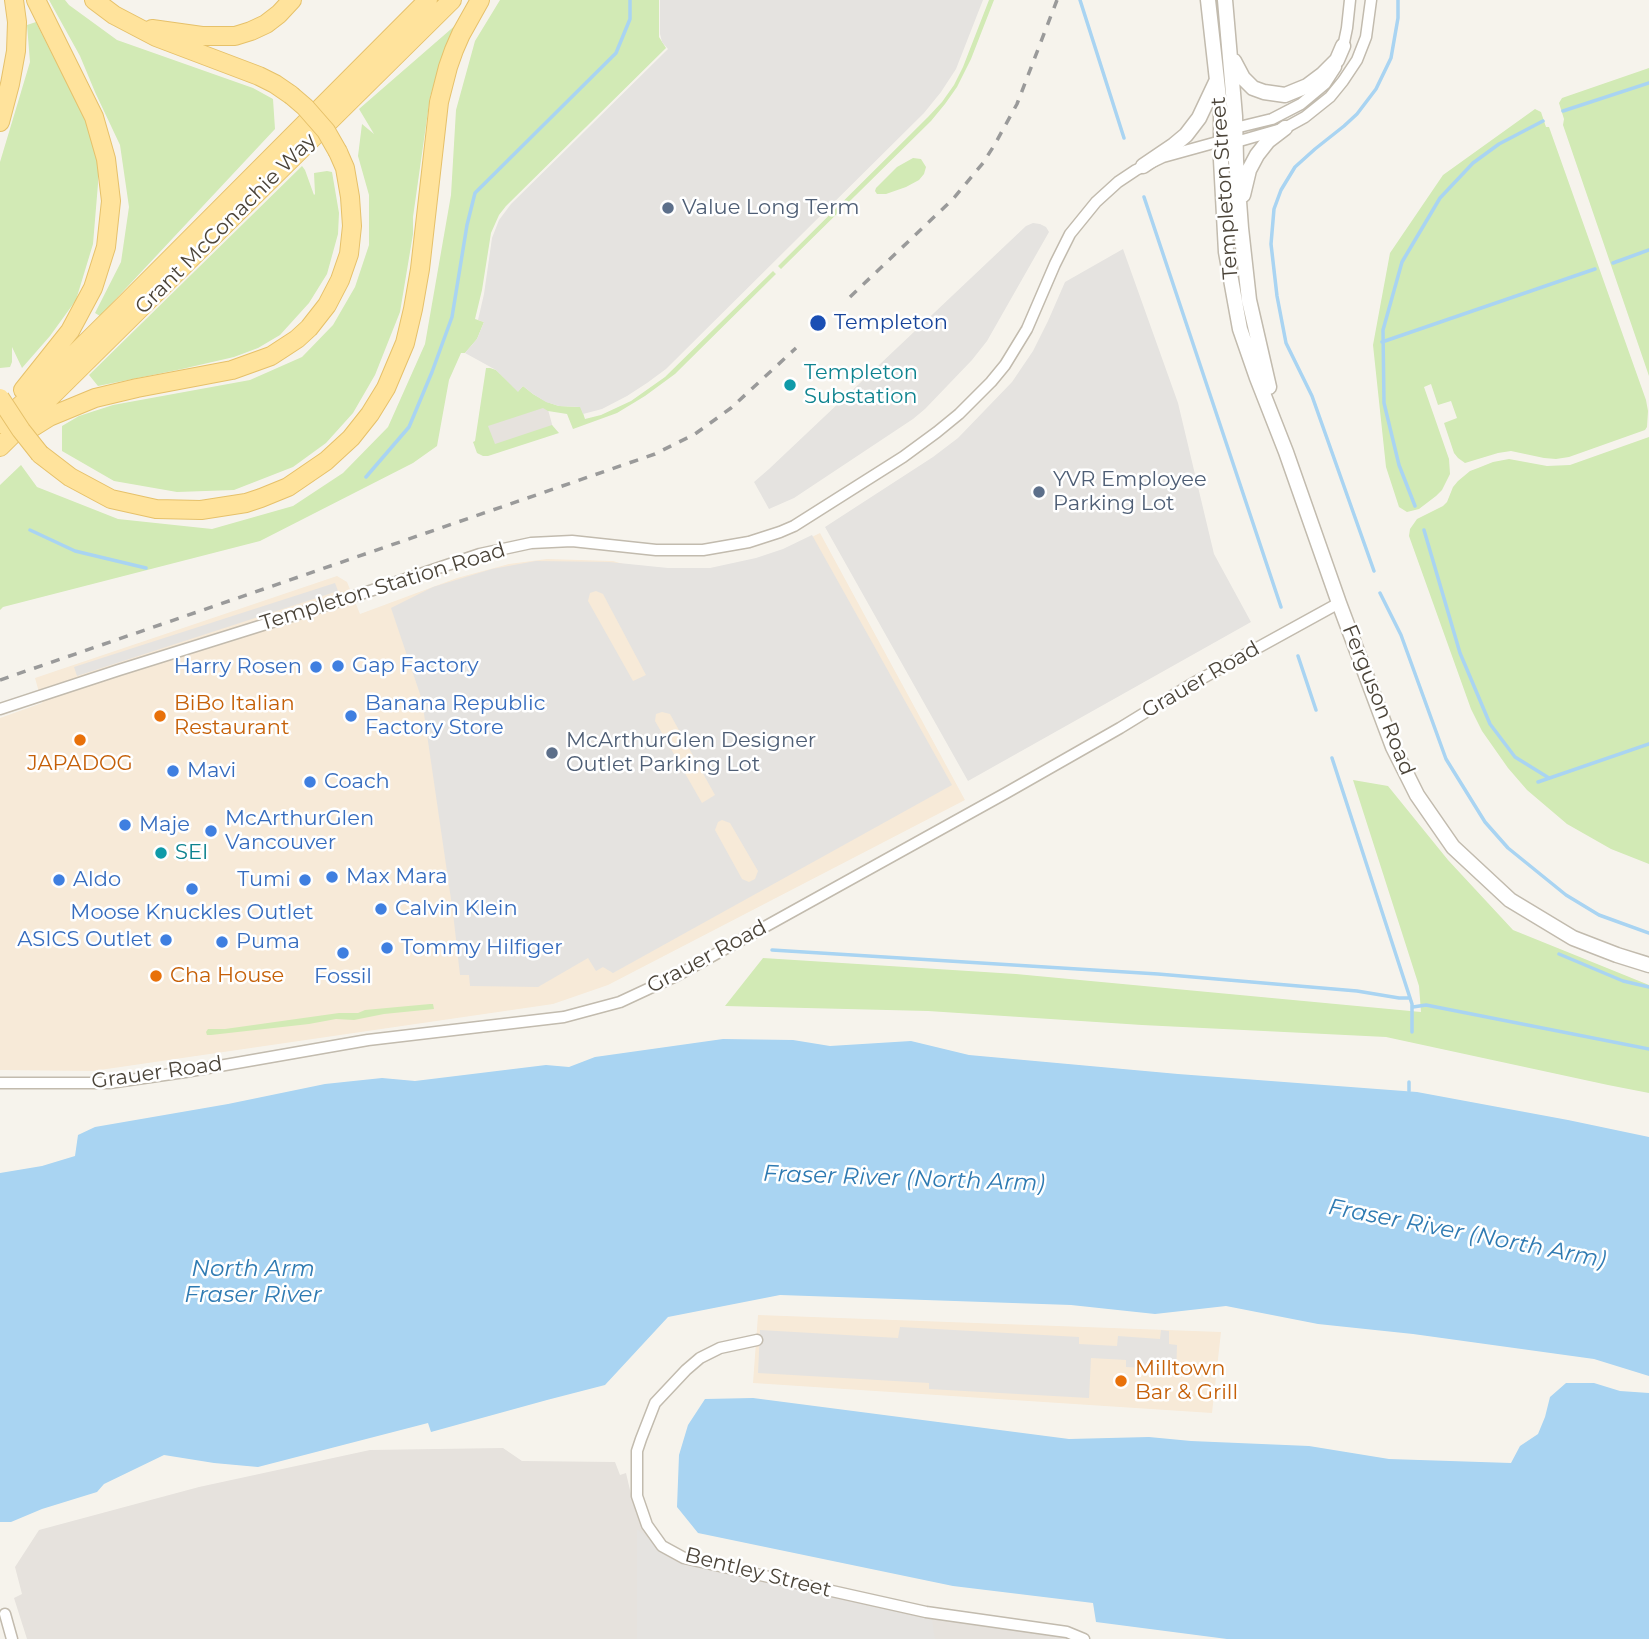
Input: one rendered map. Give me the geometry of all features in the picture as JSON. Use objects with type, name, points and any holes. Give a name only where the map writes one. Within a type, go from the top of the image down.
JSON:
[{"type":"main road","points":[[0,122],[16,51],[15,0]]},
{"type":"main road","points":[[36,0],[94,117],[109,173],[110,217],[99,273],[80,314],[60,345],[0,417],[20,438],[70,477],[111,499],[156,509],[201,510],[261,498],[288,487],[315,470],[351,438],[382,395],[405,343],[413,309],[439,102],[454,50],[480,0]]},
{"type":"main road","points":[[0,449],[49,417],[72,406],[116,392],[240,368],[271,356],[297,339],[318,317],[340,280],[349,254],[352,226],[345,168],[326,131],[306,107],[275,83],[174,45],[114,15],[94,0]]},
{"type":"main road","points":[[138,28],[202,36],[235,36],[266,24],[279,15],[292,0]]},
{"type":"main road","name":"Grant McConachie Way","points":[[0,424],[97,331],[428,0]]},
{"type":"main road","name":"Grant McConachie Way","points":[[0,449],[452,0]]},
{"type":"main road","points":[[0,398],[40,454]]},
{"type":"street","name":"Templeton Street","points":[[1208,0],[1221,116],[1231,137],[1249,300],[1286,452]]},
{"type":"street","name":"Templeton Street","points":[[1225,0],[1230,51],[1231,137],[1226,252],[1240,330],[1339,603]]},
{"type":"street","points":[[1231,137],[1301,104],[1325,84],[1339,61],[1350,13],[1350,0]]},
{"type":"street","points":[[1241,228],[1245,184],[1253,162],[1268,141],[1305,117],[1338,89],[1351,71],[1366,37],[1371,0]]},
{"type":"street","points":[[1230,51],[1248,83],[1264,92],[1285,95],[1307,86],[1323,74],[1337,60],[1343,46]]},
{"type":"street","points":[[1143,166],[1174,145],[1192,127],[1217,81]]},
{"type":"street","points":[[1231,137],[1285,128]]},
{"type":"street","name":"Templeton Station Road","points":[[0,709],[493,551],[531,542],[572,541],[656,550],[703,550],[749,542],[794,526],[903,457],[948,423],[983,390],[1005,365],[1023,337],[1070,234],[1106,192],[1143,166],[1163,157],[1231,137]]},
{"type":"street","name":"Ferguson Road","points":[[1339,603],[1393,747],[1417,795],[1453,847],[1510,900],[1573,939],[1649,965]]},
{"type":"street","name":"Grauer Road","points":[[0,1083],[109,1083],[368,1040],[564,1017],[620,1002],[678,975],[1006,793],[1189,685],[1339,603]]},
{"type":"street","name":"Bentley Street","points":[[757,1340],[720,1348],[700,1358],[655,1403],[637,1451],[637,1496],[648,1525],[662,1546],[684,1558],[926,1612],[1067,1632],[1084,1639]]},
{"type":"street","points":[[5,1614],[12,1639]]},
{"type":"shaded area","name":"Value Long Term","points":[[660,0],[983,0],[956,69],[924,113],[666,369],[627,396],[602,409],[583,414],[580,407],[546,402],[523,386],[518,392],[496,370],[465,353],[477,339],[484,322],[478,320],[492,238],[499,220],[511,204],[668,49],[660,34]]},
{"type":"shaded area","points":[[1033,223],[1046,227],[1049,232],[987,341],[972,360],[913,419],[794,498],[769,509],[754,482],[1026,226]]},
{"type":"shaded area","name":"YVR Employee Parking Lot","points":[[1123,249],[1178,403],[1214,554],[1251,622],[968,781],[825,527],[958,438],[1012,382],[1033,351],[1065,282]]},
{"type":"shaded area","points":[[546,402],[553,428],[483,451],[489,407]]},
{"type":"shaded area","points":[[820,533],[965,800],[608,985],[553,1004],[93,1071],[0,1070],[0,718],[42,703],[35,678],[337,576],[347,582],[360,614],[457,578],[509,564],[547,559],[613,561],[640,569],[715,569],[779,553]]},
{"type":"shaded area","name":"McArthurGlen Designer Outlet Parking Lot","points":[[812,535],[952,785],[613,973],[603,967],[596,971],[588,958],[538,987],[470,986],[469,975],[460,975],[422,700],[391,608],[433,587],[492,569],[536,561],[710,568],[783,549]],"holes":[[[596,591],[603,594],[646,675],[633,681],[588,601],[590,593]],[[656,714],[670,714],[715,795],[702,803],[655,721]],[[722,820],[730,823],[758,871],[755,879],[749,882],[742,879],[715,830],[718,822]]]},
{"type":"shaded area","points":[[335,583],[338,591],[77,676],[74,667]]},
{"type":"shaded area","points":[[758,1315],[1221,1332],[1212,1413],[753,1383]]},
{"type":"shaded area","points":[[900,1327],[1079,1337],[1079,1344],[1117,1346],[1118,1336],[1160,1339],[1161,1330],[1169,1331],[1169,1344],[1177,1345],[1176,1376],[1165,1375],[1165,1369],[1126,1367],[1126,1360],[1091,1358],[1089,1398],[929,1389],[929,1383],[758,1373],[760,1330],[898,1338]]},
{"type":"shaded area","points":[[503,1448],[522,1461],[615,1462],[620,1475],[626,1473],[633,1503],[656,1548],[677,1561],[933,1619],[1059,1635],[1071,1639],[27,1639],[14,1598],[22,1594],[15,1567],[39,1530],[199,1487],[370,1450]]},
{"type":"shaded area","points":[[637,1529],[677,1562],[932,1620],[935,1639],[637,1639]]},
{"type":"green space","points":[[49,0],[65,0],[117,40],[253,88],[273,99],[275,129],[100,316],[95,313],[121,262],[129,207],[120,145],[80,56]]},
{"type":"green space","points":[[500,0],[659,0],[659,37],[666,48],[499,215],[491,233],[475,319],[484,322],[477,339],[465,353],[461,353],[449,380],[437,446],[413,463],[260,541],[3,607],[0,610],[0,485],[21,465],[37,487],[118,519],[212,529],[293,506],[343,473],[388,427],[425,344],[451,195],[456,110],[475,41]]},
{"type":"green space","points":[[989,0],[994,0],[971,59],[945,104],[781,269],[778,266],[942,102],[963,67]]},
{"type":"green space","points":[[36,22],[85,119],[98,165],[93,244],[76,300],[50,336],[22,368],[12,347],[10,367],[0,368],[0,162],[30,62],[27,25]]},
{"type":"green space","points":[[458,23],[441,60],[430,97],[400,312],[375,375],[353,413],[326,443],[293,467],[234,490],[177,492],[114,481],[62,451],[62,426],[79,416],[113,405],[250,380],[302,357],[333,325],[355,287],[369,245],[369,195],[358,156],[362,124],[374,134],[359,109]]},
{"type":"green space","points":[[1649,68],[1649,376],[1563,125],[1559,103],[1562,98]]},
{"type":"green space","points":[[1535,109],[1541,112],[1546,127],[1549,127],[1646,400],[1647,427],[1569,457],[1544,458],[1511,451],[1465,463],[1454,453],[1444,423],[1457,418],[1451,401],[1438,405],[1431,384],[1424,387],[1449,459],[1450,474],[1436,496],[1419,509],[1407,512],[1399,507],[1386,467],[1373,345],[1390,253],[1443,175]]},
{"type":"green space","points":[[913,158],[921,159],[926,167],[919,180],[886,194],[877,194],[876,188],[897,167]]},
{"type":"green space","points":[[302,166],[314,195],[314,173],[332,172],[339,213],[338,234],[327,274],[309,303],[280,335],[258,348],[234,357],[98,386],[89,375]]},
{"type":"green space","points":[[773,271],[776,274],[675,374],[645,396],[617,413],[573,429],[567,414],[543,408],[488,426],[495,444],[552,425],[559,433],[488,456],[477,453],[473,442],[486,368],[496,370],[518,391],[523,386],[547,402],[559,406],[581,407],[585,419],[601,415],[631,401],[665,377]]},
{"type":"green space","points":[[1649,437],[1649,864],[1611,849],[1567,824],[1527,790],[1508,768],[1482,731],[1471,709],[1409,536],[1417,519],[1443,506],[1453,487],[1470,471],[1509,459],[1547,466],[1570,465]]},
{"type":"green space","points":[[1353,780],[1388,786],[1448,860],[1513,930],[1649,985],[1649,1093],[1386,1037],[928,1011],[725,1006],[763,958],[1016,974],[1421,1012],[1419,986]]},
{"type":"green space","points":[[433,1004],[434,1009],[354,1020],[336,1019],[211,1035],[206,1032],[208,1029]]},
{"type":"water","name":"North Arm Fraser River","points":[[723,1039],[793,1040],[830,1046],[911,1041],[969,1055],[1417,1092],[1649,1137],[1649,1376],[1594,1359],[1318,1324],[1226,1306],[1155,1314],[1071,1305],[780,1295],[668,1317],[605,1385],[431,1432],[428,1423],[258,1467],[164,1455],[104,1484],[97,1492],[11,1522],[0,1522],[0,1173],[42,1166],[75,1156],[78,1135],[95,1127],[325,1084],[382,1078],[415,1081],[546,1065],[569,1067],[595,1057]]},
{"type":"water","points":[[1566,1383],[1594,1383],[1620,1391],[1649,1393],[1649,1639],[1227,1639],[1096,1622],[1093,1603],[953,1586],[698,1533],[677,1507],[679,1455],[688,1425],[705,1399],[753,1398],[1069,1439],[1149,1437],[1309,1446],[1389,1459],[1511,1463],[1520,1446],[1538,1434],[1550,1397]]},
{"type":"waterway","points":[[366,477],[409,427],[432,372],[452,317],[475,193],[616,53],[630,19],[630,0]]},
{"type":"waterway","points":[[1080,0],[1124,138]]},
{"type":"waterway","points":[[1374,571],[1312,396],[1286,343],[1271,244],[1274,209],[1281,190],[1295,167],[1357,114],[1376,89],[1391,58],[1398,18],[1398,0]]},
{"type":"waterway","points":[[1563,111],[1649,83]]},
{"type":"waterway","points":[[1415,506],[1399,465],[1384,403],[1383,330],[1402,262],[1440,198],[1473,163],[1499,144],[1543,121]]},
{"type":"waterway","points":[[1144,197],[1281,607]]},
{"type":"waterway","points":[[1613,263],[1649,250]]},
{"type":"waterway","points":[[1382,342],[1595,269]]},
{"type":"waterway","points":[[30,530],[75,551],[146,568]]},
{"type":"waterway","points":[[1424,530],[1460,653],[1490,724],[1515,757],[1549,778]]},
{"type":"waterway","points":[[1380,593],[1401,635],[1446,759],[1485,822],[1508,848],[1566,895],[1599,915],[1649,933]]},
{"type":"waterway","points":[[1298,656],[1316,710]]},
{"type":"waterway","points":[[1538,782],[1649,744]]},
{"type":"waterway","points":[[1332,758],[1412,1004],[1412,1032]]},
{"type":"waterway","points":[[772,950],[1158,974],[1410,998]]},
{"type":"waterway","points":[[1559,954],[1623,981],[1649,987]]},
{"type":"waterway","points":[[1413,1007],[1426,1005],[1649,1049]]},
{"type":"waterway","points":[[1409,1082],[1409,1091]]},
{"type":"railway","points":[[850,297],[953,199],[983,163],[1017,104],[1057,0]]},
{"type":"railway","points":[[0,680],[655,454],[695,434],[731,408],[796,348]]},
{"type":"place","name":"Value Long Term","points":[[668,208]]},
{"type":"place","name":"Templeton","points":[[818,323]]},
{"type":"place","name":"Templeton Substation","points":[[790,385]]},
{"type":"place","name":"YVR Employee Parking Lot","points":[[1039,492]]},
{"type":"place","name":"Gap Factory","points":[[338,666]]},
{"type":"place","name":"Harry Rosen","points":[[316,667]]},
{"type":"place","name":"BiBo Italian Restaurant","points":[[160,716]]},
{"type":"place","name":"Banana Republic Factory Store","points":[[351,716]]},
{"type":"place","name":"JAPADOG","points":[[80,740]]},
{"type":"place","name":"McArthurGlen Designer Outlet Parking Lot","points":[[552,753]]},
{"type":"place","name":"Mavi","points":[[173,771]]},
{"type":"place","name":"Coach","points":[[310,782]]},
{"type":"place","name":"Maje","points":[[125,825]]},
{"type":"place","name":"McArthurGlen Vancouver","points":[[211,831]]},
{"type":"place","name":"SEI","points":[[161,853]]},
{"type":"place","name":"Max Mara","points":[[332,877]]},
{"type":"place","name":"Aldo","points":[[59,880]]},
{"type":"place","name":"Tumi","points":[[305,880]]},
{"type":"place","name":"Moose Knuckles Outlet","points":[[192,889]]},
{"type":"place","name":"Calvin Klein","points":[[381,909]]},
{"type":"place","name":"ASICS Outlet","points":[[166,940]]},
{"type":"place","name":"Puma","points":[[222,942]]},
{"type":"place","name":"Tommy Hilfiger","points":[[387,948]]},
{"type":"place","name":"Fossil","points":[[343,953]]},
{"type":"place","name":"Cha House","points":[[156,976]]},
{"type":"place","name":"Milltown Bar & Grill","points":[[1121,1381]]},
{"type":"water label","name":"Fraser River (North Arm)","points":[[904,1179]]},
{"type":"water label","name":"Fraser River (North Arm)","points":[[1467,1234]]}]
